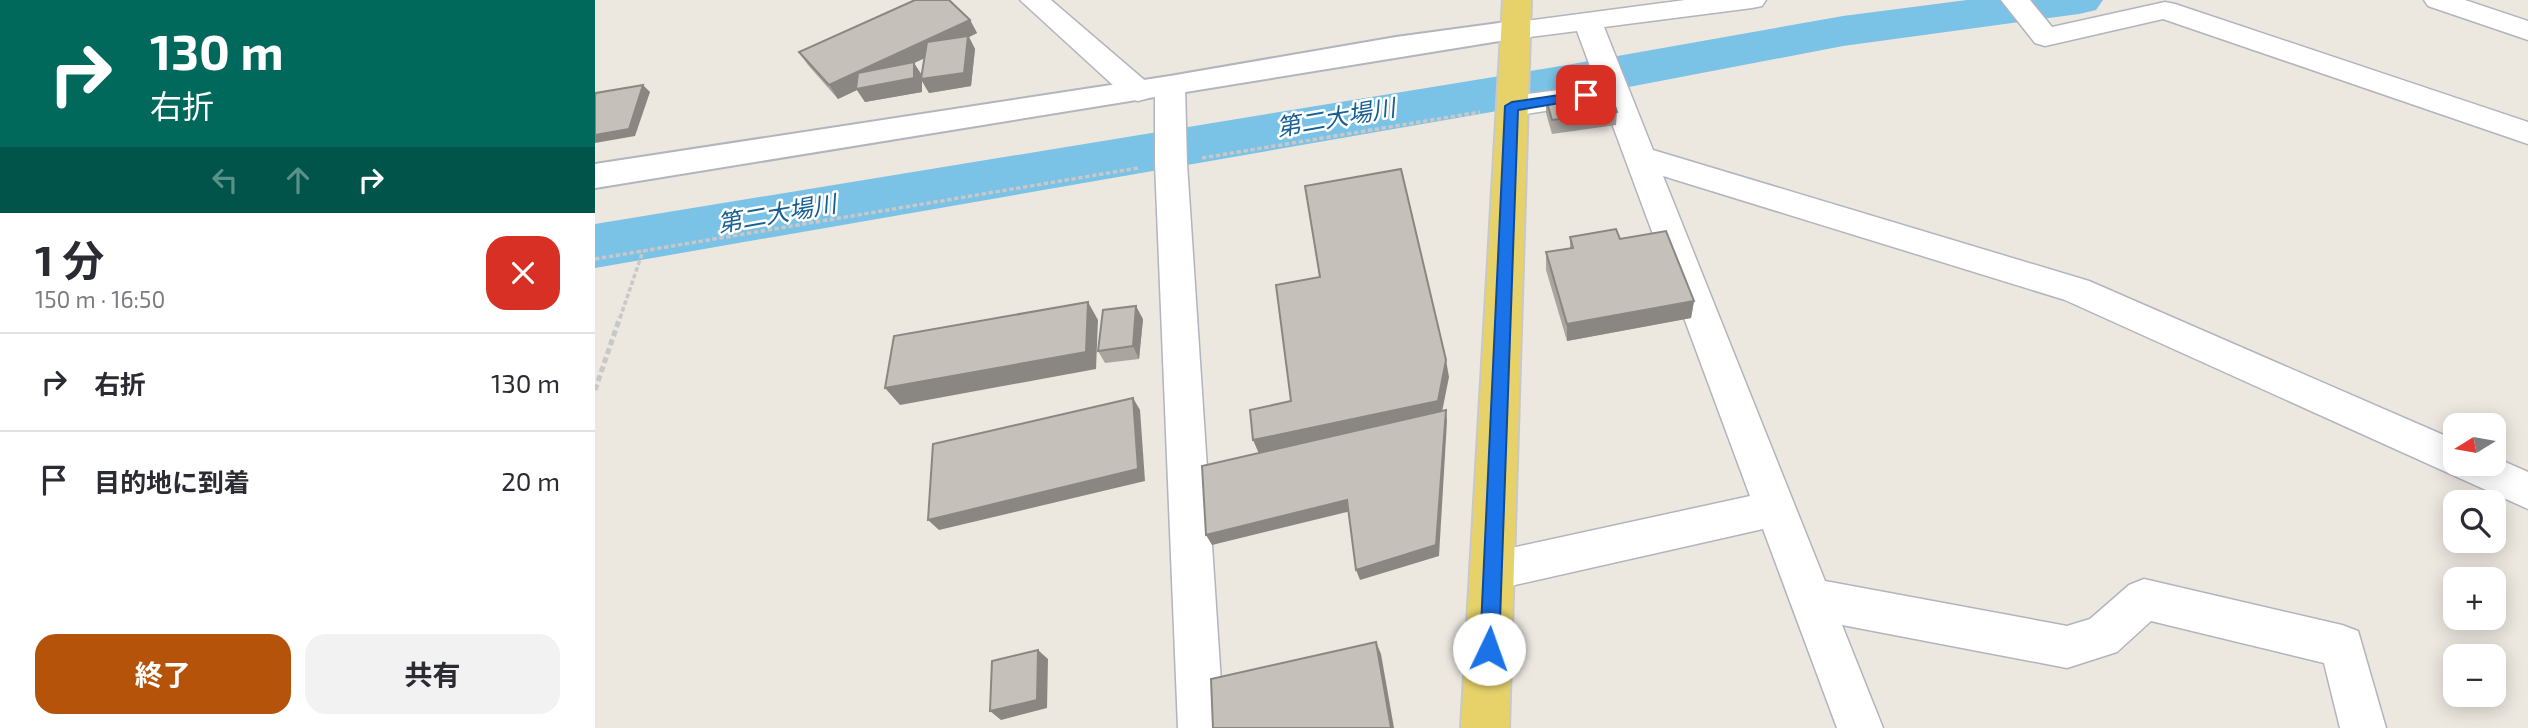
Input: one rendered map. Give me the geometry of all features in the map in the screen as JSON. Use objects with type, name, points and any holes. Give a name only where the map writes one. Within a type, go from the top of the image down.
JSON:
[{"type":"main road","points":[[1485,728],[1515,30]]},
{"type":"street","points":[[1034,0],[1138,91]]},
{"type":"street","points":[[595,176],[1170,86],[1397,46],[1752,0]]},
{"type":"street","points":[[2015,0],[2045,37],[2165,10],[2528,133]]},
{"type":"street","points":[[2438,0],[2528,31]]},
{"type":"street","points":[[1588,22],[1860,728]]},
{"type":"street","points":[[1170,86],[1171,163],[1201,728]]},
{"type":"street","points":[[1512,106],[1613,91]]},
{"type":"street","points":[[1639,157],[2077,290],[2443,453]]},
{"type":"street","points":[[2495,476],[2528,491]]},
{"type":"street","points":[[1493,571],[1776,508]]},
{"type":"street","points":[[1811,599],[2067,647],[2102,637],[2144,599],[2342,646],[2363,728]]},
{"type":"path","points":[[595,259],[807,223]]},
{"type":"path","points":[[595,390],[643,251]]},
{"type":"building","points":[[915,0],[949,0],[970,20],[829,85],[799,52]]},
{"type":"building","points":[[968,36],[964,73],[921,79],[927,42]]},
{"type":"building","points":[[914,62],[914,78],[856,89],[858,73]]},
{"type":"building","points":[[643,85],[629,129],[595,135],[596,93]]},
{"type":"building","points":[[1610,91],[1617,112],[1552,120],[1546,99]]},
{"type":"building","points":[[1401,169],[1446,360],[1438,401],[1253,440],[1250,410],[1291,401],[1276,285],[1320,277],[1305,186]]},
{"type":"building","points":[[1616,229],[1620,239],[1666,231],[1694,301],[1567,324],[1546,252],[1573,248],[1570,237]]},
{"type":"building","points":[[1088,302],[1086,352],[885,388],[894,336]]},
{"type":"building","points":[[1136,306],[1133,346],[1098,351],[1103,310]]},
{"type":"building","points":[[1133,398],[1138,469],[928,520],[933,444]]},
{"type":"building","points":[[1446,410],[1436,545],[1356,570],[1347,500],[1206,535],[1202,466]]},
{"type":"building","points":[[1376,642],[1391,728],[1213,728],[1211,679]]},
{"type":"building","points":[[1038,650],[1037,700],[990,711],[992,661]]},
{"type":"waterway","name":"第二大場川","points":[[595,246],[1561,83],[1843,31],[2079,0]]},
{"type":"route","points":[[1489,649],[1512,106],[1586,95]]}]
